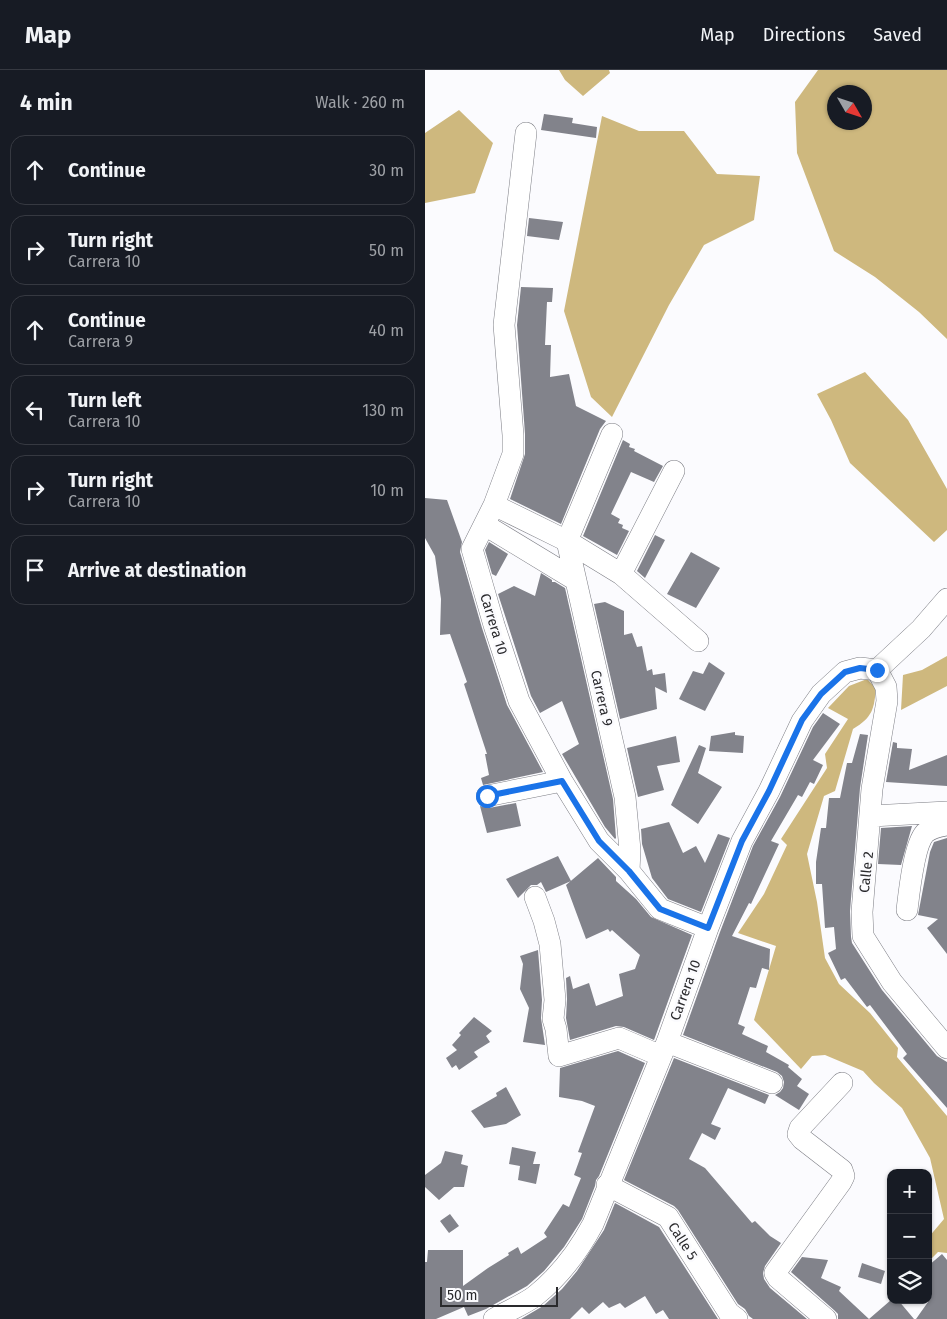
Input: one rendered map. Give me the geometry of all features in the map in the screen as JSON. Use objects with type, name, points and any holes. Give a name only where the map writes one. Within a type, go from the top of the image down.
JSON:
[{"type":"street","name":"Carrera 10","points":[[526,133],[504,324],[513,454],[494,505],[473,550],[494,625],[519,700],[562,781],[599,841],[629,871]]},
{"type":"street","points":[[567,541],[612,434]]},
{"type":"street","points":[[621,574],[674,471]]},
{"type":"street","points":[[494,505],[567,541],[621,574],[698,641]]},
{"type":"street","points":[[485,525],[575,579]]},
{"type":"street","name":"Carrera 9","points":[[567,541],[625,797],[630,850],[629,871]]},
{"type":"street","points":[[877,670],[921,629],[947,598]]},
{"type":"street","points":[[921,629],[947,619]]},
{"type":"street","name":"Carrera 10","points":[[494,1319],[533,1297],[561,1272],[583,1243],[593,1224],[664,1049],[742,841],[769,791],[802,720],[821,694],[845,672],[860,668],[877,670]]},
{"type":"street","name":"Calle 2","points":[[877,670],[886,687],[887,701],[872,790],[862,912],[863,936],[892,982],[947,1048]]},
{"type":"street","points":[[487,796],[562,781]]},
{"type":"street","points":[[871,816],[947,812]]},
{"type":"street","points":[[907,910],[910,884],[920,841],[926,832],[947,825]]},
{"type":"street","points":[[629,871],[660,909],[708,928]]},
{"type":"street","points":[[535,897],[545,921],[550,944],[555,1000],[553,1019],[559,1056],[619,1038],[664,1049],[772,1083]]},
{"type":"street","points":[[826,1319],[777,1278],[775,1273],[844,1176],[842,1170],[798,1134],[800,1128],[842,1083]]},
{"type":"street","name":"Calle 5","points":[[607,1186],[668,1217],[730,1317]]},
{"type":"shaded area","points":[[559,70],[609,70],[610,73],[583,96],[565,80]]},
{"type":"shaded area","points":[[818,70],[947,70],[947,339],[919,312],[875,277],[834,251],[797,153],[795,102]]},
{"type":"shaded area","points":[[459,110],[493,143],[475,193],[425,203],[425,133]]},
{"type":"shaded area","points":[[602,116],[639,131],[684,131],[717,174],[760,176],[754,220],[704,245],[669,305],[612,417],[591,397],[564,311]]},
{"type":"shaded area","points":[[865,372],[908,420],[947,489],[947,530],[934,542],[850,463],[817,394]]},
{"type":"shaded area","points":[[947,656],[947,686],[901,710],[903,675],[922,670]]},
{"type":"shaded area","points":[[867,679],[876,688],[873,707],[869,716],[853,729],[835,791],[824,796],[807,854],[817,902],[825,958],[839,984],[870,1013],[898,1048],[897,1057],[947,1116],[947,1253],[938,1252],[932,1258],[932,1233],[944,1219],[930,1158],[902,1108],[863,1071],[825,1055],[812,1056],[801,1069],[754,1020],[776,946],[738,933],[764,894],[787,845],[781,839],[827,768],[825,754],[848,719],[828,708],[849,686]]},
{"type":"building","points":[[544,114],[573,118],[572,123],[597,127],[596,138],[541,130]]},
{"type":"building","points":[[529,218],[563,222],[559,240],[527,236]]},
{"type":"building","points":[[521,287],[553,288],[552,302],[547,302],[545,345],[551,345],[550,377],[569,374],[576,406],[606,421],[600,429],[561,524],[510,499],[525,454],[517,325]]},
{"type":"building","points":[[623,440],[630,444],[629,447],[635,449],[634,451],[663,466],[654,482],[631,472],[611,514],[620,519],[618,523],[623,525],[622,528],[629,531],[617,555],[583,536]]},
{"type":"building","points":[[425,498],[447,500],[462,542],[460,552],[507,705],[543,772],[483,785],[481,778],[489,775],[485,754],[487,754],[464,684],[467,682],[450,634],[440,635],[441,599],[435,556],[425,538]]},
{"type":"building","points":[[655,535],[665,540],[645,578],[637,571]]},
{"type":"building","points":[[489,542],[508,554],[496,576],[492,574],[485,550]]},
{"type":"building","points":[[691,552],[720,568],[696,608],[667,594]]},
{"type":"building","points":[[541,573],[552,580],[552,582],[565,588],[613,799],[615,839],[605,827],[562,754],[579,744],[562,701],[540,713],[531,696],[498,594],[514,586],[535,596]]},
{"type":"building","points":[[605,602],[624,611],[624,635],[632,633],[637,647],[642,646],[647,671],[652,669],[653,675],[665,673],[667,693],[655,687],[657,709],[620,719],[594,604]]},
{"type":"building","points":[[709,662],[725,673],[705,711],[679,699],[693,671],[703,674]]},
{"type":"building","points":[[823,713],[840,724],[813,760],[823,765],[814,784],[810,782],[802,797],[798,795],[771,841],[779,844],[751,904],[749,903],[732,936],[770,949],[769,970],[762,968],[756,988],[750,987],[738,1024],[745,1027],[742,1034],[768,1046],[766,1052],[789,1065],[788,1067],[802,1079],[797,1086],[809,1094],[799,1110],[775,1095],[783,1088],[784,1082],[782,1076],[777,1072],[683,1035],[753,846],[780,797],[813,727]]},
{"type":"building","points":[[735,732],[735,735],[744,736],[743,753],[709,751],[711,736]]},
{"type":"building","points":[[860,734],[868,735],[860,788],[850,911],[852,943],[882,990],[937,1056],[947,1062],[947,1108],[903,1058],[907,1054],[870,1005],[867,1007],[845,978],[841,980],[828,953],[836,949],[834,927],[825,928],[822,884],[816,884],[816,862],[821,828],[826,828],[829,798],[840,798],[847,763],[852,763]]},
{"type":"building","points":[[676,736],[680,762],[657,766],[664,790],[638,797],[627,748]]},
{"type":"building","points":[[893,742],[897,743],[897,748],[912,749],[909,770],[947,755],[947,786],[886,782]]},
{"type":"building","points":[[699,745],[706,748],[698,773],[722,787],[698,824],[671,805]]},
{"type":"building","points":[[516,803],[521,826],[487,833],[480,806],[489,808]]},
{"type":"building","points":[[669,822],[683,853],[696,846],[705,863],[718,834],[730,838],[701,912],[668,899],[652,878],[642,844],[641,829]]},
{"type":"building","points":[[912,826],[901,865],[878,864],[881,828]]},
{"type":"building","points":[[947,838],[947,954],[927,928],[938,919],[918,915],[930,852],[934,842]]},
{"type":"building","points":[[558,856],[571,881],[546,892],[541,882],[537,885],[531,885],[518,898],[506,879]]},
{"type":"building","points":[[598,858],[616,877],[616,881],[636,899],[651,917],[692,935],[654,1040],[624,1027],[616,1026],[570,1040],[566,1018],[566,978],[570,976],[573,989],[589,983],[596,1006],[623,996],[619,974],[635,969],[640,955],[612,930],[610,932],[608,929],[586,939],[566,885]]},
{"type":"building","points":[[538,950],[542,1000],[541,1018],[545,1045],[523,1042],[529,1008],[520,989],[523,964],[520,956]]},
{"type":"building","points":[[474,1017],[492,1031],[486,1036],[490,1042],[474,1052],[478,1057],[459,1070],[456,1065],[452,1068],[446,1058],[457,1050],[452,1045],[461,1035],[459,1033]]},
{"type":"building","points":[[618,1051],[645,1063],[596,1180],[582,1219],[564,1247],[544,1271],[527,1286],[486,1309],[468,1316],[464,1307],[436,1319],[425,1319],[425,1262],[427,1262],[428,1250],[463,1250],[463,1286],[518,1247],[521,1254],[547,1237],[544,1233],[563,1204],[569,1207],[581,1178],[574,1175],[582,1153],[578,1152],[595,1106],[582,1101],[559,1097],[560,1068]]},
{"type":"building","points":[[674,1058],[769,1095],[765,1104],[728,1088],[711,1124],[721,1128],[715,1140],[702,1133],[689,1159],[705,1168],[752,1223],[755,1221],[770,1236],[781,1243],[765,1266],[764,1279],[770,1288],[807,1319],[753,1319],[749,1316],[745,1309],[738,1304],[678,1210],[674,1206],[624,1180]]},
{"type":"building","points":[[506,1087],[521,1115],[506,1124],[484,1128],[471,1111],[497,1096],[496,1093]]},
{"type":"building","points":[[512,1147],[536,1152],[533,1164],[540,1164],[536,1184],[518,1180],[520,1166],[509,1164]]},
{"type":"building","points":[[445,1151],[463,1155],[461,1164],[468,1166],[464,1187],[454,1187],[439,1200],[425,1187],[425,1175],[441,1163]]},
{"type":"building","points":[[615,1203],[659,1227],[718,1319],[669,1319],[663,1310],[656,1314],[645,1296],[625,1308],[620,1303],[609,1308],[603,1302],[589,1314],[582,1307],[570,1319],[521,1319],[543,1306],[562,1289],[577,1271],[604,1230]]},
{"type":"building","points":[[450,1214],[459,1226],[449,1233],[440,1221]]},
{"type":"building","points":[[942,1254],[947,1260],[947,1319],[916,1319],[927,1304],[932,1304],[932,1263]]},
{"type":"building","points":[[802,1257],[828,1260],[821,1278],[841,1287],[839,1291],[869,1319],[838,1319],[838,1314],[834,1310],[791,1272]]},
{"type":"building","points":[[862,1263],[885,1271],[881,1284],[858,1277]]},
{"type":"building","points":[[887,1303],[901,1304],[914,1319],[869,1319]]},
{"type":"route","points":[[487,796],[562,781],[599,841],[629,871],[660,909],[708,928],[742,841],[769,791],[802,720],[821,694],[845,672],[860,668],[877,670]]}]
